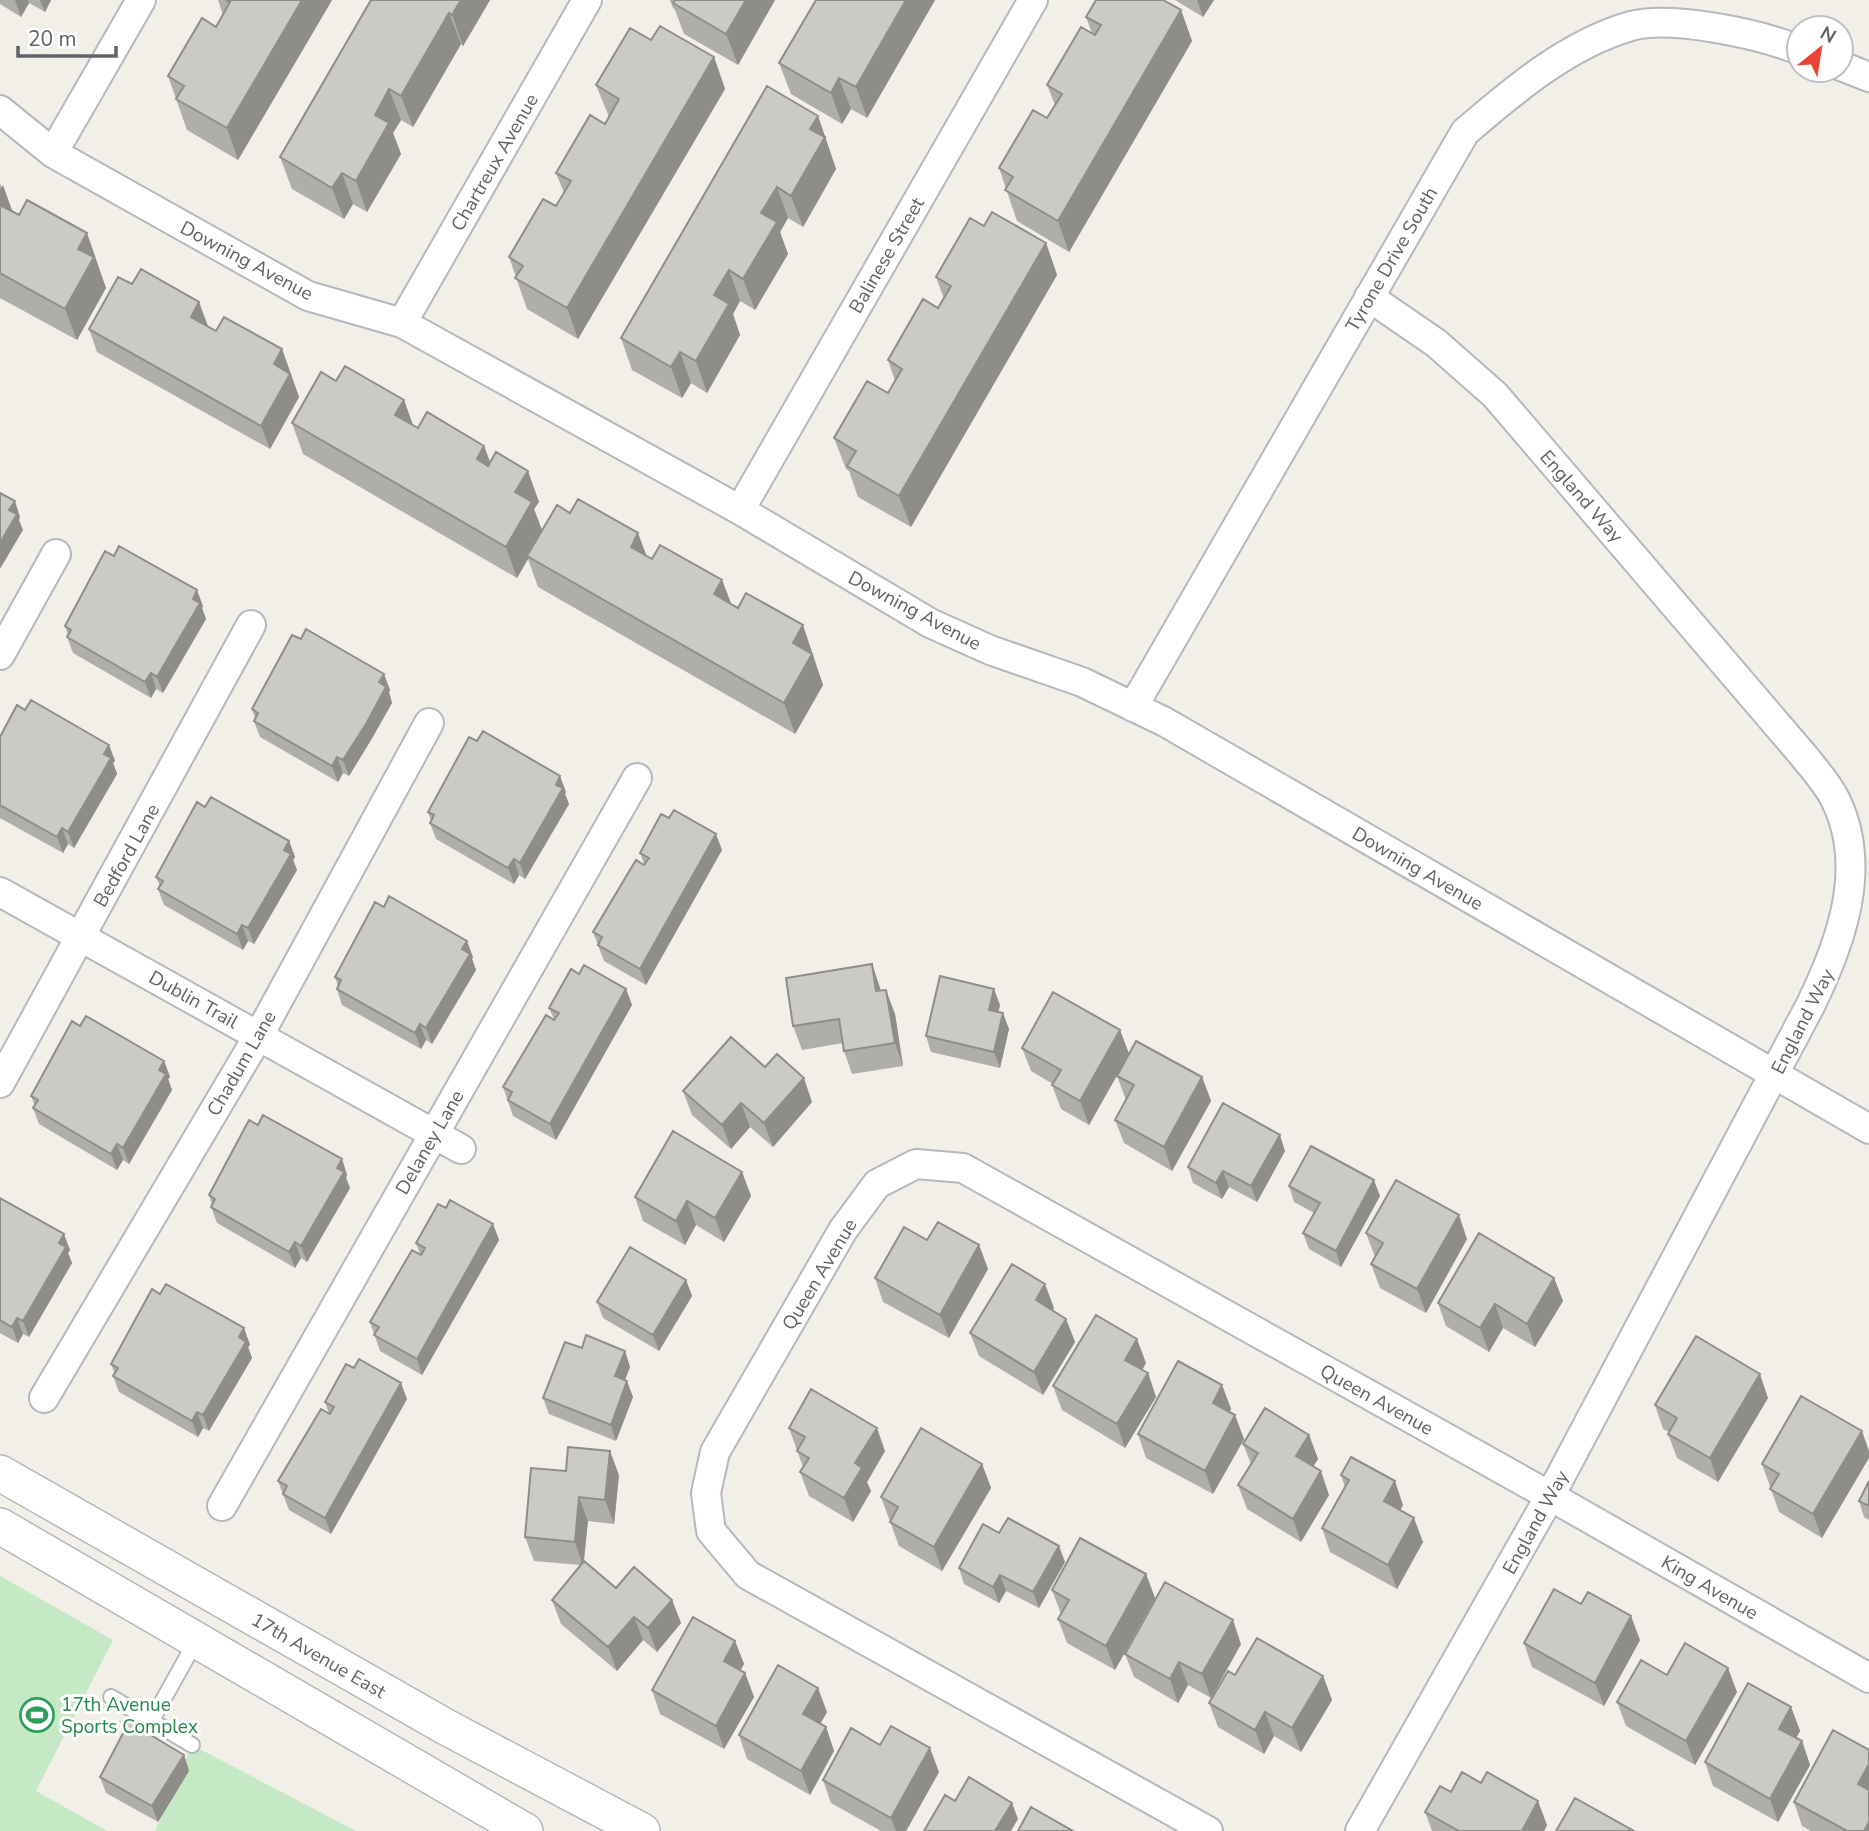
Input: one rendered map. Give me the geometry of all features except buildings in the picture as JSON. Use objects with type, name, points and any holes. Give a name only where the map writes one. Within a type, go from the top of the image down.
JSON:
[{"type":"street","points":[[53,153],[141,0]]},
{"type":"street","name":"Chartreux Avenue","points":[[402,323],[587,0]]},
{"type":"street","name":"Balinese Street","points":[[740,510],[1032,0]]},
{"type":"street","name":"Tyrone Drive South","points":[[1133,707],[1465,132],[1501,101],[1588,42],[1634,25],[1698,25],[1785,44]]},
{"type":"street","name":"Downing Avenue","points":[[0,110],[53,153],[308,296],[402,323],[740,510],[930,623],[990,650],[1082,682],[1133,707],[1869,1129]]},
{"type":"street","name":"England Way","points":[[1360,1831],[1550,1496],[1775,1074],[1832,962],[1850,908],[1849,841],[1836,800],[1794,744],[1495,395],[1436,343],[1370,297]]},
{"type":"street","points":[[0,655],[56,554]]},
{"type":"street","name":"Bedford Lane","points":[[0,1083],[251,625]]},
{"type":"street","name":"Chadum Lane","points":[[44,1398],[259,1035],[429,723]]},
{"type":"street","name":"Delaney Lane","points":[[222,1506],[637,778]]},
{"type":"street","name":"Dublin Trail","points":[[0,892],[461,1149]]},
{"type":"street","name":"Queen Avenue","points":[[1208,1831],[748,1575],[712,1531],[706,1493],[715,1452],[843,1230],[877,1184],[916,1164],[963,1168],[1550,1496]]},
{"type":"street","name":"17th Avenue East","points":[[0,1473],[446,1727],[642,1831]]},
{"type":"street","name":"King Avenue","points":[[1550,1496],[1869,1678]]},
{"type":"street","points":[[0,1526],[198,1638],[525,1831]]},
{"type":"lane","points":[[152,1720],[198,1638]]},
{"type":"lane","points":[[111,1697],[192,1745]]},
{"type":"green space","name":"17th Avenue Sports Complex","points":[[0,1576],[113,1640],[36,1791],[107,1831],[0,1831]]},
{"type":"green space","name":"17th Avenue Sports Complex","points":[[192,1745],[356,1831],[155,1831]]},
{"type":"place","name":"17th Avenue Sports Complex","points":[[37,1715]]}]
